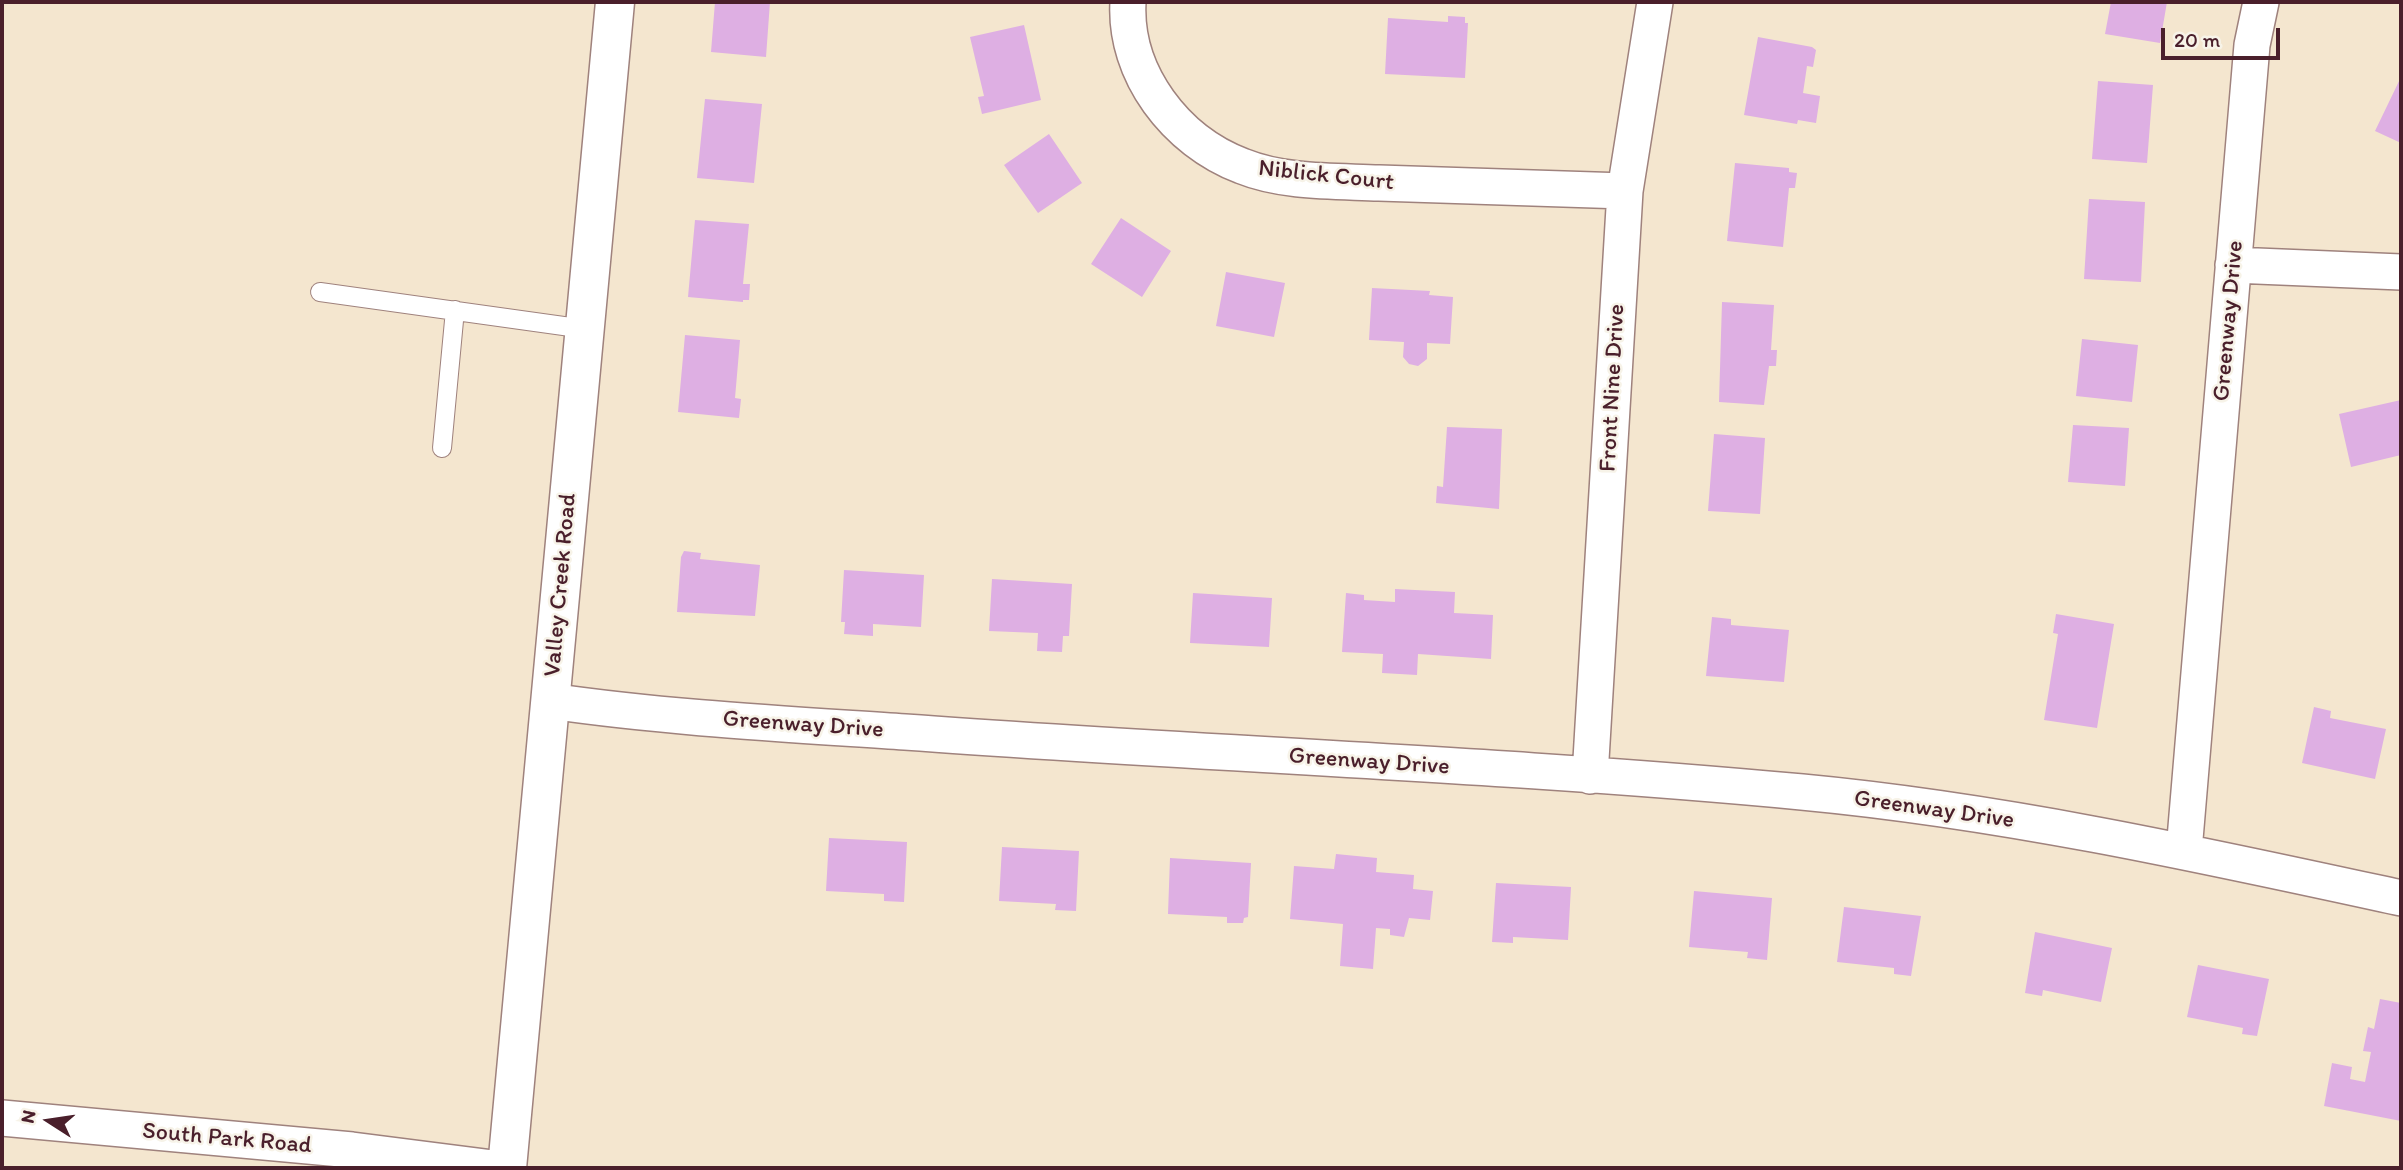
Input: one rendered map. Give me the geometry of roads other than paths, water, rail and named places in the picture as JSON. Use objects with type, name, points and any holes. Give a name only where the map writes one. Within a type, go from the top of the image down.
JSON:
[{"type":"street","name":"Valley Creek Road","points":[[507,1168],[615,2]]},
{"type":"street","name":"Niblick Court","points":[[1128,2],[1127,16],[1136,60],[1156,96],[1180,128],[1208,150],[1243,167],[1324,180],[1625,191]]},
{"type":"street","name":"Front Nine Drive","points":[[1590,776],[1625,191],[1655,2]]},
{"type":"street","name":"Greenway Drive","points":[[2185,851],[2252,45],[2261,2]]},
{"type":"street","points":[[2233,265],[2401,272]]},
{"type":"street","name":"Greenway Drive","points":[[550,701],[627,712],[982,738],[1805,792],[1968,813],[2185,851],[2401,898]]},
{"type":"street","name":"South Park Road","points":[[2,1118],[352,1150],[493,1168]]},
{"type":"lane","points":[[320,292],[585,329]]},
{"type":"lane","points":[[442,447],[455,310]]}]
